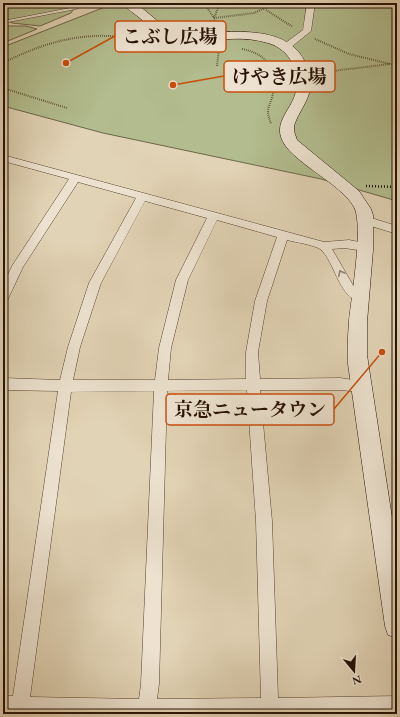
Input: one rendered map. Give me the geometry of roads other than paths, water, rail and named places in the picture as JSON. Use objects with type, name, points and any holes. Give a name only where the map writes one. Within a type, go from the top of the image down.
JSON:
[{"type":"street","points":[[129,3],[167,32],[182,36],[258,37],[287,46],[294,54],[298,62],[303,81],[302,95],[292,111],[288,124],[287,136],[293,146],[348,190],[363,210],[365,220],[365,247],[357,350],[361,386],[394,573],[397,626]]},
{"type":"street","points":[[287,46],[306,31],[311,3]]},
{"type":"street","points":[[3,170],[7,159],[283,236],[324,246],[340,243],[352,243],[365,247]]},
{"type":"street","points":[[3,298],[18,266],[75,178]]},
{"type":"street","points":[[142,197],[95,283],[74,347],[65,386],[14,708],[146,711],[270,711],[397,705]]},
{"type":"street","points":[[146,711],[150,684],[161,384],[165,348],[182,280],[213,217]]},
{"type":"street","points":[[365,220],[397,230]]},
{"type":"street","points":[[270,711],[264,521],[252,383],[252,352],[261,301],[283,236]]},
{"type":"street","points":[[324,246],[333,258],[350,290],[360,296]]},
{"type":"street","points":[[3,384],[65,386],[252,383],[340,384],[361,386]]},
{"type":"lane","points":[[3,22],[76,8],[86,3]]},
{"type":"place","name":"こぶし広場","points":[[66,63]]},
{"type":"place","name":"けやき広場","points":[[173,85]]},
{"type":"place","name":"京急ニュータウン","points":[[382,352]]}]
